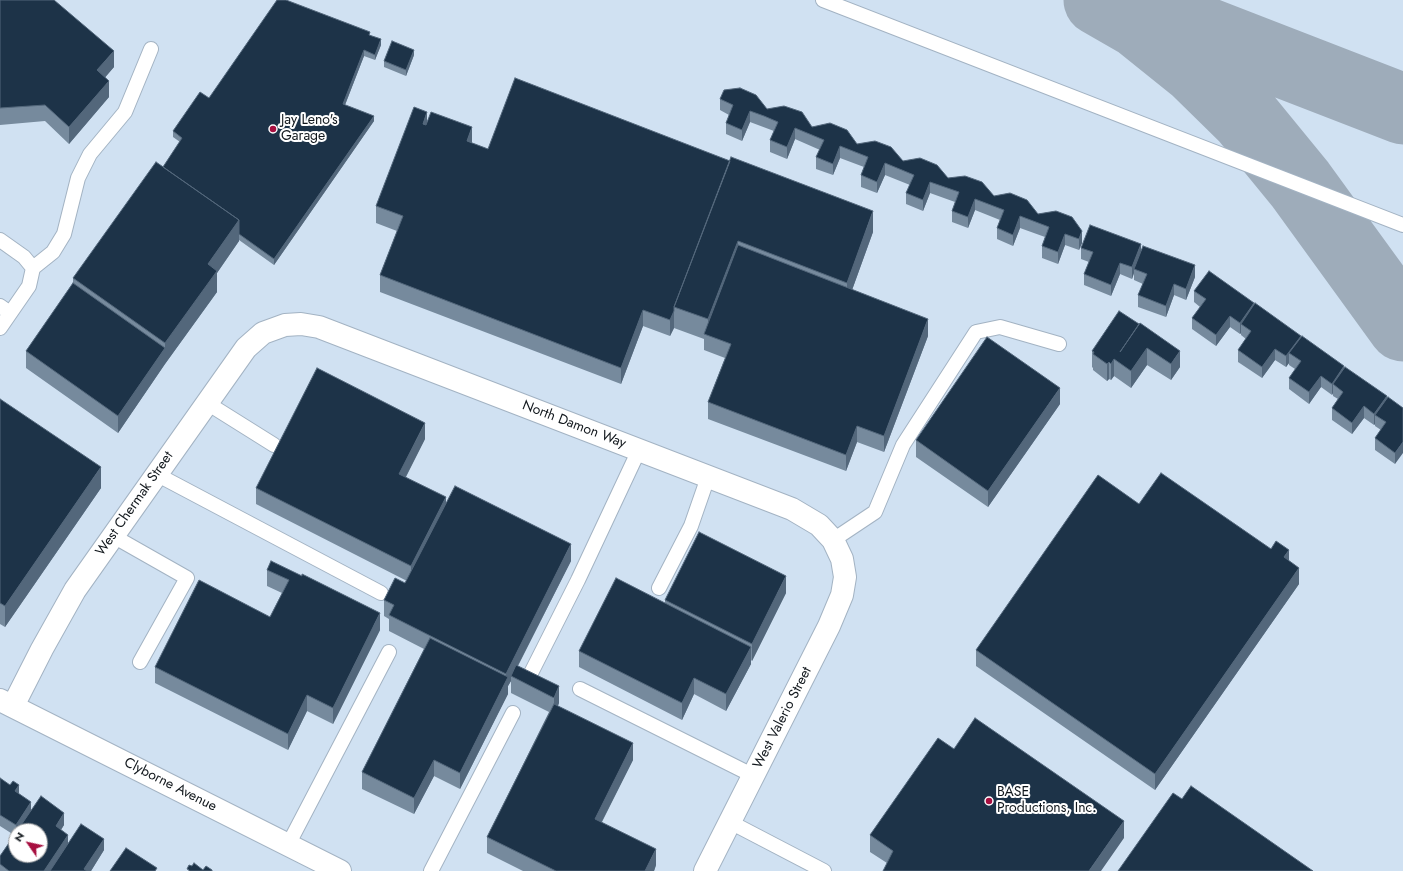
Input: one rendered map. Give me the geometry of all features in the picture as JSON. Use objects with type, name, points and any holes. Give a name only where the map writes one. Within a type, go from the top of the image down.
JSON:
[{"type":"street","name":"North Damon Way","points":[[285,325],[301,324],[334,332],[792,509],[819,525],[832,540],[842,559]]},
{"type":"street","name":"West Chermak Street","points":[[7,703],[42,649],[75,590],[246,348],[263,333],[285,325]]},
{"type":"street","name":"West Valerio Street","points":[[705,871],[829,626],[842,596],[845,576],[842,559]]},
{"type":"street","name":"Clyborne Avenue","points":[[7,703],[340,871]]},
{"type":"lane","points":[[823,0],[1403,225]]},
{"type":"lane","points":[[0,328],[5,310],[29,286],[33,268],[53,252],[64,234],[78,178],[90,154],[125,112],[151,50]]},
{"type":"lane","points":[[0,240],[24,257],[33,268]]},
{"type":"lane","points":[[832,540],[876,512],[903,445],[976,332],[1000,327],[1059,344]]},
{"type":"lane","points":[[206,403],[274,445]]},
{"type":"lane","points":[[530,675],[578,580],[639,450]]},
{"type":"lane","points":[[156,474],[381,593]]},
{"type":"lane","points":[[659,588],[691,526],[708,476]]},
{"type":"lane","points":[[113,536],[192,581],[140,662]]},
{"type":"lane","points":[[288,845],[389,652]]},
{"type":"lane","points":[[580,689],[754,776]]},
{"type":"lane","points":[[431,871],[513,713]]},
{"type":"lane","points":[[730,822],[824,871]]},
{"type":"building","points":[[0,0],[54,0],[114,51],[97,70],[109,81],[69,127],[45,105],[0,108]]},
{"type":"building","name":"Jay Leno's Garage","points":[[277,0],[286,0],[370,32],[369,35],[381,39],[375,55],[364,50],[343,104],[374,116],[274,259],[239,234],[239,220],[163,167],[182,138],[173,131],[200,92],[209,98]]},
{"type":"building","points":[[392,41],[414,50],[406,70],[384,61]]},
{"type":"building","points":[[515,78],[730,161],[670,320],[643,310],[621,368],[380,275],[403,216],[376,206],[414,107],[427,112],[423,124],[426,125],[431,112],[472,127],[467,141],[488,149]]},
{"type":"building","points":[[740,88],[756,95],[767,109],[784,106],[802,112],[812,127],[830,123],[847,130],[857,144],[875,141],[891,147],[903,161],[920,158],[937,165],[948,178],[965,176],[982,182],[994,196],[1010,193],[1027,200],[1038,214],[1056,211],[1072,217],[1082,231],[1079,239],[1065,234],[1058,252],[1042,246],[1049,227],[1020,216],[1013,235],[997,228],[1004,210],[975,199],[968,217],[952,211],[959,192],[930,182],[923,200],[906,193],[914,175],[885,163],[877,182],[861,175],[868,157],[840,146],[833,164],[816,157],[824,140],[795,128],[787,147],[770,140],[778,122],[764,116],[750,111],[742,130],[726,123],[733,105],[720,99],[724,90]]},
{"type":"building","points":[[731,157],[873,211],[847,283],[738,241],[708,319],[674,307]]},
{"type":"building","points":[[156,162],[239,220],[208,264],[217,271],[165,343],[73,278]]},
{"type":"building","points":[[1090,225],[1141,244],[1132,267],[1120,263],[1111,285],[1084,274],[1093,252],[1081,248]]},
{"type":"building","points":[[738,245],[928,319],[884,436],[857,426],[846,455],[708,402],[731,344],[704,334]]},
{"type":"building","points":[[1143,246],[1195,265],[1186,289],[1174,284],[1166,306],[1138,295],[1147,274],[1134,269]]},
{"type":"building","points":[[1209,271],[1254,303],[1240,323],[1230,316],[1216,335],[1192,318],[1206,299],[1194,291]]},
{"type":"building","points":[[73,283],[165,348],[118,416],[26,351]]},
{"type":"building","points":[[1255,303],[1301,336],[1286,356],[1275,349],[1262,367],[1238,350],[1251,331],[1241,324]]},
{"type":"building","points":[[1119,311],[1139,324],[1120,352],[1140,323],[1180,351],[1171,364],[1147,348],[1131,371],[1114,359],[1111,364],[1109,362],[1107,364],[1093,354],[1094,352],[1092,351]]},
{"type":"building","points":[[1302,336],[1344,366],[1332,384],[1321,376],[1309,392],[1289,378],[1301,361],[1289,353]]},
{"type":"building","points":[[987,337],[1060,388],[988,491],[916,440]]},
{"type":"building","points":[[1345,367],[1387,396],[1374,414],[1364,406],[1352,423],[1332,408],[1343,392],[1333,384]]},
{"type":"building","points":[[317,368],[425,423],[399,474],[446,497],[411,566],[256,488]]},
{"type":"building","points":[[1388,397],[1403,408],[1403,442],[1395,453],[1375,438],[1386,422],[1375,415]]},
{"type":"building","points":[[0,399],[101,467],[5,606],[0,603]]},
{"type":"building","points":[[1161,473],[1271,549],[1276,541],[1289,550],[1284,557],[1299,568],[1155,774],[976,650],[1098,475],[1139,504]]},
{"type":"building","points":[[455,486],[571,544],[506,674],[389,615],[394,605],[384,600],[395,578],[405,583]]},
{"type":"building","points":[[699,532],[786,576],[752,644],[665,600]]},
{"type":"building","points":[[271,561],[302,576],[302,574],[380,613],[333,708],[307,695],[288,734],[155,667],[199,580],[270,617],[289,580],[267,570]]},
{"type":"building","points":[[616,578],[751,647],[726,694],[694,678],[682,703],[579,651]]},
{"type":"building","points":[[430,638],[508,677],[460,773],[434,760],[414,798],[362,772]]},
{"type":"building","points":[[516,665],[559,686],[554,698],[511,676]]},
{"type":"building","points":[[554,704],[633,743],[595,819],[656,849],[645,871],[556,871],[487,837]]},
{"type":"building","name":"BASE Productions, Inc.","points":[[975,718],[1124,821],[1089,871],[883,871],[893,851],[870,835],[938,738],[954,749]]},
{"type":"building","points":[[0,778],[10,785],[13,781],[19,785],[15,791],[31,802],[17,823],[13,823],[0,815]]},
{"type":"building","points":[[1191,786],[1313,871],[1118,871],[1173,793],[1182,799]]},
{"type":"building","points":[[41,796],[64,813],[56,826],[68,835],[44,871],[9,871],[0,864],[0,856],[8,844],[8,863],[48,863],[48,823],[22,823]]},
{"type":"building","points":[[81,824],[104,839],[84,869],[87,871],[50,871]]},
{"type":"building","points":[[126,848],[157,868],[155,871],[110,871]]},
{"type":"building","points":[[194,863],[203,870],[206,866],[212,871],[189,871],[187,869],[189,865],[192,866]]},
{"type":"taxiway","points":[[1099,0],[1139,23],[1195,68],[1246,118],[1300,184],[1403,326]]},
{"type":"taxiway","points":[[1155,13],[1403,109]]},
{"type":"place","name":"Jay Leno's Garage","points":[[273,129]]},
{"type":"place","name":"BASE Productions, Inc.","points":[[989,801]]}]
